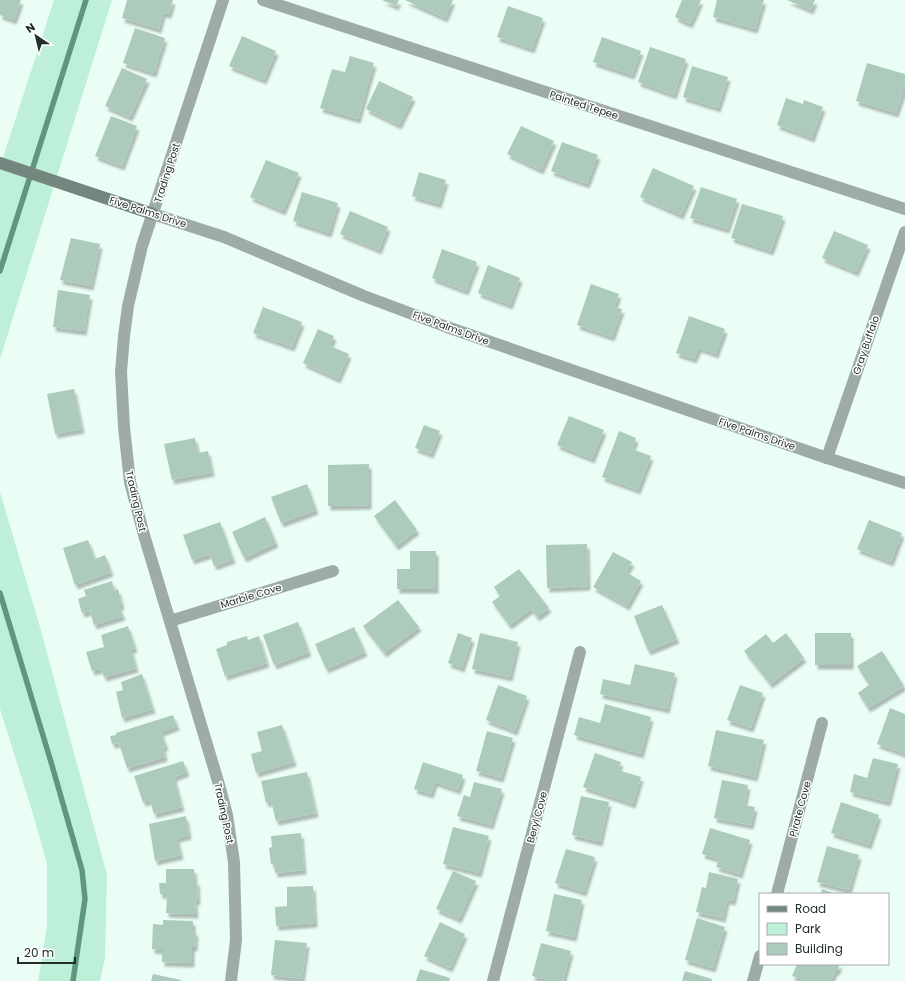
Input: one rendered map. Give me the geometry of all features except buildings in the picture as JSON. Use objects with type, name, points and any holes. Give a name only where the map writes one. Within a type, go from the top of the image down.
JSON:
[{"type":"street","name":"Trading Post","points":[[223,0],[142,246],[128,306],[124,336],[122,380],[124,427],[130,482],[144,535],[227,815],[234,862],[236,940],[231,981]]},
{"type":"street","name":"Painted Tepee","points":[[263,0],[905,210]]},
{"type":"street","name":"Five Palms Drive","points":[[0,163],[224,237],[364,296],[447,327],[827,458],[905,483]]},
{"type":"street","name":"Gray Buffalo","points":[[827,458],[905,232]]},
{"type":"street","name":"Marble Cove","points":[[170,621],[333,571]]},
{"type":"street","name":"Beryl Cove","points":[[494,981],[580,652]]},
{"type":"street","name":"Pirate Cove","points":[[777,893],[822,723]]},
{"type":"street","points":[[753,981],[759,960]]},
{"type":"green space","points":[[54,0],[112,0],[0,359],[0,167]]},
{"type":"green space","points":[[0,492],[40,627],[107,875],[105,958],[100,981],[38,981],[47,927],[47,864],[0,709]]},
{"type":"waterway","points":[[0,271],[86,0]]},
{"type":"waterway","points":[[0,593],[82,870],[85,899],[73,981]]}]
